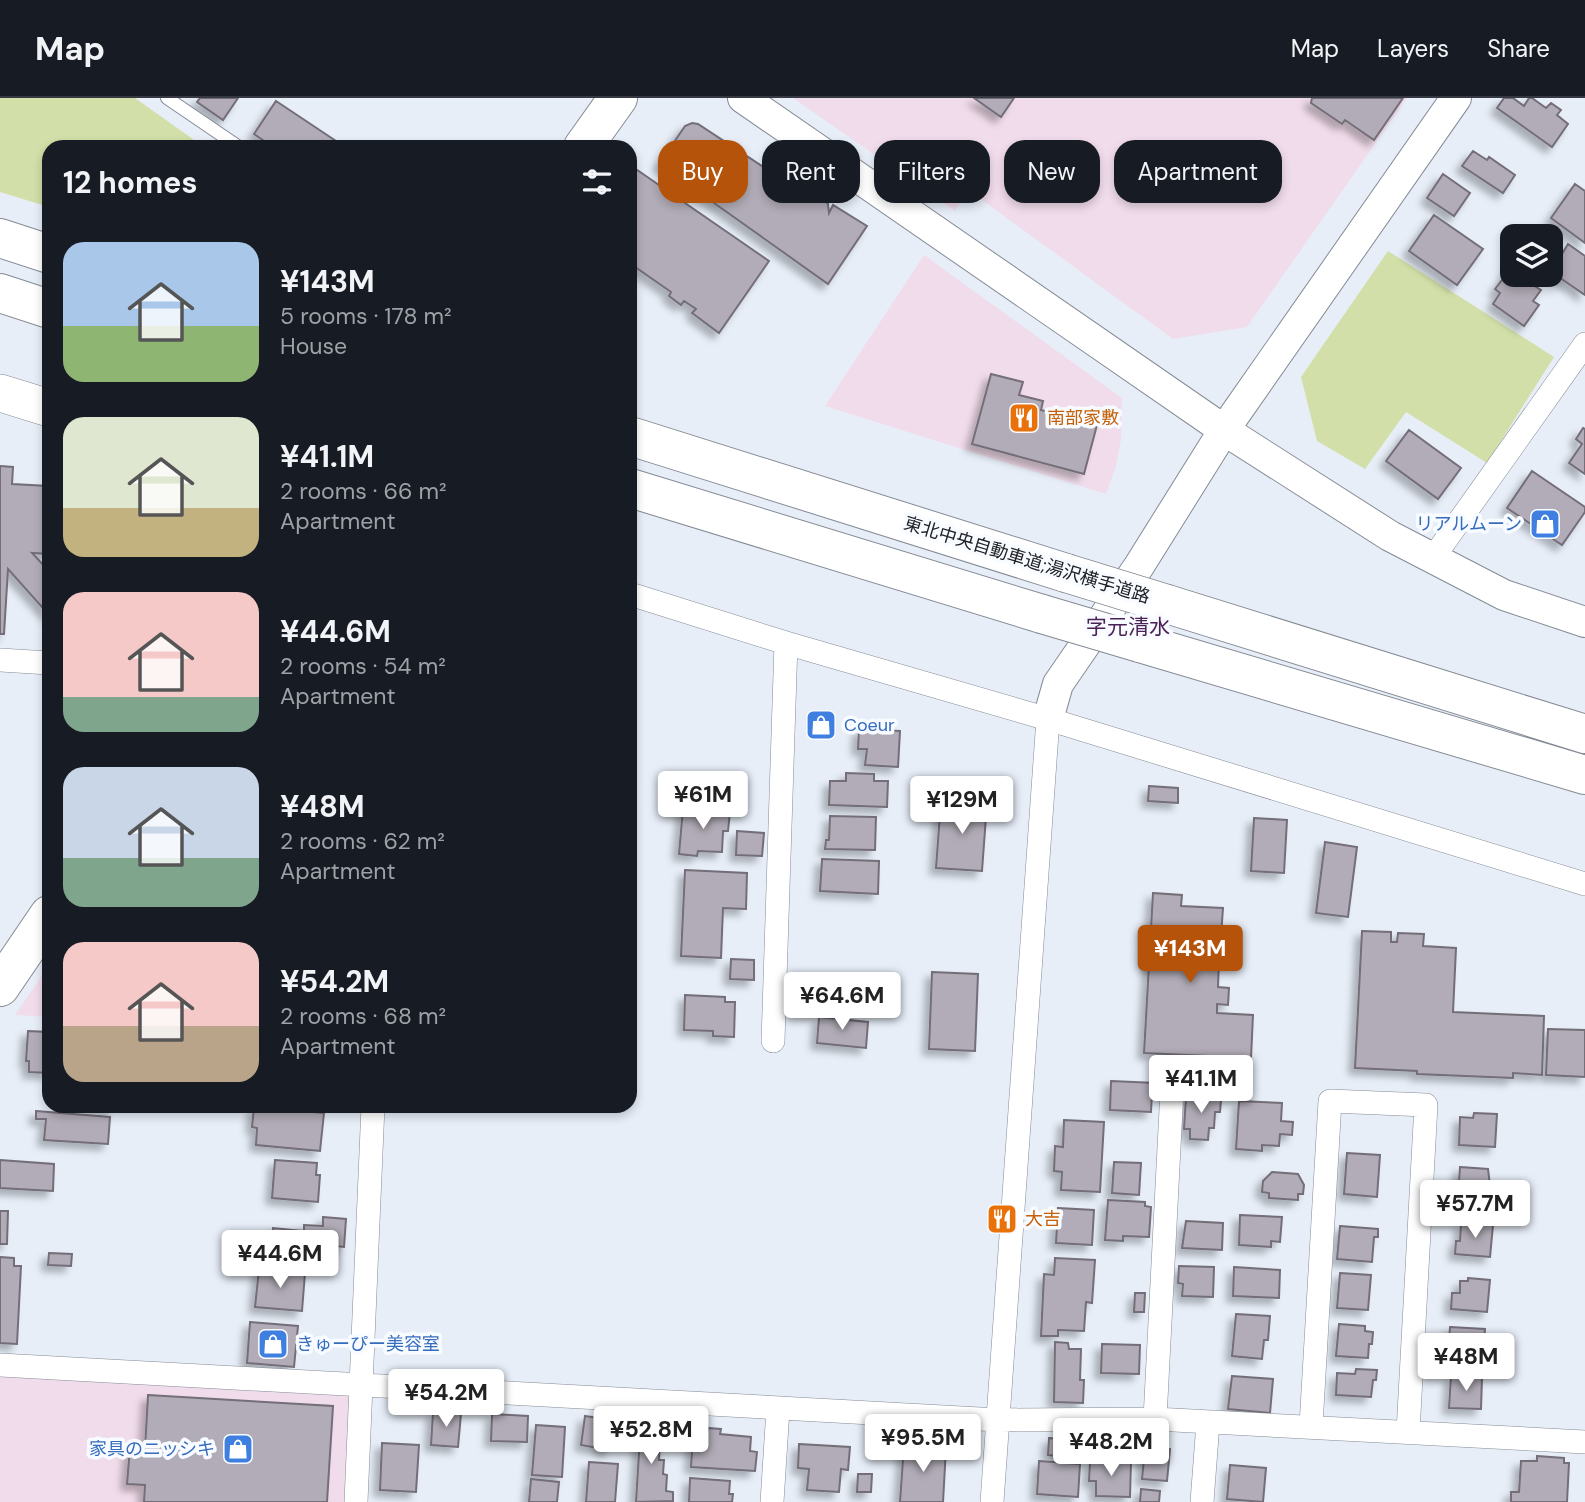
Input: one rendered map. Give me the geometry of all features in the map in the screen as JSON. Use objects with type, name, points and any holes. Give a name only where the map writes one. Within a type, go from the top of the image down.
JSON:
[{"type":"highway","points":[[588,140],[618,98]]},
{"type":"highway","points":[[0,238],[42,252]]},
{"type":"highway","points":[[0,293],[42,307]]},
{"type":"highway","name":"東北中央自動車道;湯沢横手道路","points":[[637,438],[1585,733]]},
{"type":"highway","points":[[637,490],[1585,775]]},
{"type":"highway","points":[[0,987],[42,925]]},
{"type":"main road","points":[[0,393],[42,406]]},
{"type":"street","points":[[743,98],[1224,430],[1390,536],[1504,595],[1585,622]]},
{"type":"street","points":[[992,1502],[1048,719],[1058,684],[1139,566],[1224,430],[1456,98]]},
{"type":"street","points":[[1433,558],[1585,344]]},
{"type":"street","points":[[637,596],[1585,884]]},
{"type":"street","points":[[773,1041],[786,643]]},
{"type":"street","points":[[0,660],[42,663]]},
{"type":"street","points":[[1155,1419],[1172,1070]]},
{"type":"street","points":[[1311,1426],[1330,1101],[1426,1105],[1408,1432]]},
{"type":"street","points":[[356,1502],[373,1113]]},
{"type":"street","points":[[0,1365],[998,1420],[1155,1419],[1585,1443]]},
{"type":"street","points":[[772,1502],[778,1409]]},
{"type":"street","points":[[1202,1502],[1208,1423]]},
{"type":"lane","points":[[167,98],[229,140]]},
{"type":"shaded area","points":[[793,98],[1407,98],[1247,327],[1173,339],[986,203],[990,203],[990,140],[874,140],[874,154],[860,145],[860,140],[853,140]]},
{"type":"shaded area","points":[[944,203],[959,203],[955,211]]},
{"type":"shaded area","points":[[924,255],[1122,398],[1121,439],[1116,466],[1106,494],[825,406]]},
{"type":"shaded area","points":[[42,975],[42,1017],[15,1015]]},
{"type":"shaded area","points":[[0,1371],[350,1390],[344,1502],[0,1502]]},
{"type":"green space","points":[[0,98],[135,98],[194,140],[42,140],[42,205],[0,192]]},
{"type":"green space","points":[[1388,251],[1554,357],[1487,463],[1406,412],[1365,469],[1317,441],[1301,377]]},
{"type":"building","points":[[200,98],[238,98],[223,120],[197,102]]},
{"type":"building","points":[[974,98],[1014,98],[1001,117]]},
{"type":"building","points":[[1312,98],[1403,98],[1374,140],[1345,120],[1342,124],[1311,103]]},
{"type":"building","points":[[1504,98],[1513,98],[1524,106],[1529,98],[1546,108],[1551,103],[1561,110],[1557,115],[1568,124],[1552,147],[1497,108]]},
{"type":"building","points":[[276,101],[334,140],[263,140],[254,134]]},
{"type":"building","points":[[698,124],[722,140],[675,140],[685,126]]},
{"type":"building","points":[[1473,151],[1487,160],[1489,157],[1515,175],[1503,193],[1462,166]]},
{"type":"building","points":[[748,157],[762,166],[762,203],[827,203],[829,213],[833,205],[867,226],[828,284],[714,203],[748,203]]},
{"type":"building","points":[[637,170],[658,184],[658,203],[685,203],[769,261],[719,333],[692,313],[696,309],[684,301],[681,305],[669,296],[671,292],[637,268]]},
{"type":"building","points":[[1443,174],[1470,193],[1454,216],[1427,198]]},
{"type":"building","points":[[1575,184],[1585,191],[1585,243],[1563,227],[1563,224],[1551,218]]},
{"type":"building","points":[[1434,215],[1483,249],[1457,285],[1409,251]]},
{"type":"building","points":[[1568,244],[1585,256],[1585,295],[1563,280],[1563,252]]},
{"type":"building","points":[[1500,283],[1500,287],[1536,287],[1541,290],[1533,301],[1539,305],[1524,326],[1493,304],[1500,293],[1495,289]]},
{"type":"building","name":"南部家敷","points":[[991,374],[1023,382],[1019,395],[1043,401],[1041,410],[1097,425],[1084,474],[972,444]]},
{"type":"building","points":[[1583,428],[1585,474],[1569,463],[1582,444],[1576,439]]},
{"type":"building","points":[[1409,430],[1461,468],[1438,499],[1386,461]]},
{"type":"building","points":[[0,466],[13,467],[12,484],[42,486],[42,554],[32,553],[42,564],[42,607],[8,569],[4,634],[0,634]]},
{"type":"building","points":[[1532,471],[1585,507],[1585,512],[1562,545],[1507,508]]},
{"type":"building","points":[[859,729],[900,731],[898,767],[865,765],[867,749],[858,749]]},
{"type":"building","points":[[846,773],[874,774],[874,781],[888,781],[887,807],[829,805],[830,781],[846,781]]},
{"type":"building","points":[[1149,786],[1178,788],[1178,803],[1148,801]]},
{"type":"building","points":[[941,800],[987,803],[982,871],[936,868]]},
{"type":"building","points":[[683,808],[730,812],[728,831],[723,831],[722,852],[698,851],[697,856],[679,854]]},
{"type":"building","points":[[830,816],[876,817],[875,850],[825,849],[826,840],[829,840]]},
{"type":"building","points":[[1254,818],[1287,820],[1284,873],[1251,871]]},
{"type":"building","points":[[737,831],[764,833],[762,856],[736,855]]},
{"type":"building","points":[[1325,842],[1357,847],[1348,917],[1316,913]]},
{"type":"building","points":[[822,859],[879,861],[878,894],[820,891]]},
{"type":"building","points":[[685,870],[747,873],[746,909],[723,908],[721,958],[681,956]]},
{"type":"building","points":[[1153,893],[1182,895],[1181,906],[1223,908],[1220,950],[1232,951],[1231,961],[1219,960],[1218,987],[1229,988],[1228,1005],[1217,1004],[1217,1013],[1253,1015],[1251,1058],[1144,1053]]},
{"type":"building","points":[[1362,931],[1391,932],[1391,942],[1397,942],[1398,933],[1424,934],[1423,946],[1456,948],[1453,1012],[1544,1016],[1542,1075],[1513,1073],[1513,1078],[1355,1068]]},
{"type":"building","points":[[731,959],[754,960],[754,980],[730,979]]},
{"type":"building","points":[[932,972],[978,974],[975,1051],[929,1049]]},
{"type":"building","points":[[823,974],[872,978],[870,1004],[821,1000]]},
{"type":"building","points":[[685,995],[725,997],[725,1002],[735,1002],[734,1037],[713,1036],[713,1031],[684,1030]]},
{"type":"building","points":[[819,1017],[868,1022],[866,1048],[817,1043]]},
{"type":"building","points":[[1548,1029],[1585,1030],[1585,1077],[1546,1075]]},
{"type":"building","points":[[28,1031],[42,1032],[42,1073],[29,1072],[29,1061],[26,1061]]},
{"type":"building","points":[[1111,1081],[1156,1083],[1156,1094],[1152,1093],[1151,1112],[1110,1110]]},
{"type":"building","points":[[1201,1094],[1215,1094],[1215,1099],[1221,1100],[1220,1112],[1215,1112],[1214,1128],[1209,1128],[1208,1140],[1190,1139],[1190,1129],[1184,1129],[1186,1097],[1201,1098]]},
{"type":"building","points":[[1239,1101],[1282,1103],[1281,1121],[1293,1122],[1292,1135],[1280,1134],[1279,1146],[1262,1145],[1262,1151],[1236,1149]]},
{"type":"building","points":[[36,1111],[110,1117],[108,1144],[44,1140],[46,1119],[36,1119]]},
{"type":"building","points":[[253,1113],[324,1113],[320,1151],[256,1145],[257,1128],[252,1127]]},
{"type":"building","points":[[1474,1113],[1497,1114],[1495,1147],[1459,1145],[1460,1117],[1473,1118]]},
{"type":"building","points":[[1064,1120],[1104,1122],[1100,1192],[1061,1190],[1062,1172],[1054,1171],[1055,1146],[1063,1147]]},
{"type":"building","points":[[1347,1153],[1380,1155],[1377,1197],[1344,1194]]},
{"type":"building","points":[[0,1160],[54,1164],[53,1191],[0,1188]]},
{"type":"building","points":[[275,1160],[317,1163],[316,1175],[320,1175],[318,1202],[272,1198]]},
{"type":"building","points":[[1114,1162],[1141,1163],[1139,1195],[1112,1193]]},
{"type":"building","points":[[1460,1167],[1488,1169],[1490,1185],[1493,1185],[1492,1199],[1458,1196]]},
{"type":"building","points":[[1272,1172],[1298,1174],[1304,1185],[1303,1194],[1298,1194],[1298,1200],[1269,1198],[1269,1193],[1262,1192],[1263,1181]]},
{"type":"building","points":[[1108,1200],[1145,1202],[1145,1206],[1151,1207],[1149,1237],[1123,1236],[1123,1241],[1105,1240]]},
{"type":"building","points":[[1058,1208],[1094,1210],[1092,1245],[1056,1243]]},
{"type":"building","points":[[0,1211],[8,1211],[7,1244],[0,1244]]},
{"type":"building","points":[[1240,1215],[1282,1217],[1280,1242],[1271,1241],[1271,1247],[1239,1245]]},
{"type":"building","points":[[323,1217],[346,1219],[344,1247],[325,1245],[324,1257],[271,1253],[273,1228],[304,1231],[304,1225],[323,1226]]},
{"type":"building","points":[[1186,1221],[1223,1223],[1222,1250],[1182,1248]]},
{"type":"building","points":[[1461,1223],[1493,1225],[1490,1257],[1455,1254],[1456,1241],[1460,1241]]},
{"type":"building","points":[[1340,1226],[1378,1229],[1378,1237],[1374,1237],[1372,1262],[1337,1259]]},
{"type":"building","points":[[49,1253],[72,1254],[71,1266],[48,1265]]},
{"type":"building","points":[[0,1257],[14,1258],[14,1266],[21,1266],[17,1344],[0,1343]]},
{"type":"building","points":[[1055,1258],[1095,1260],[1092,1303],[1086,1302],[1084,1331],[1058,1330],[1058,1336],[1041,1336],[1044,1274],[1054,1275]]},
{"type":"building","points":[[1179,1266],[1214,1267],[1213,1297],[1182,1296],[1183,1284],[1178,1283]]},
{"type":"building","points":[[1234,1267],[1280,1270],[1279,1298],[1233,1296]]},
{"type":"building","points":[[259,1269],[305,1273],[302,1311],[255,1307]]},
{"type":"building","points":[[1340,1273],[1371,1275],[1368,1310],[1337,1308]]},
{"type":"building","points":[[1468,1278],[1490,1280],[1487,1312],[1451,1309],[1452,1293],[1460,1293],[1460,1281],[1468,1281]]},
{"type":"building","points":[[1135,1293],[1145,1293],[1144,1312],[1134,1312]]},
{"type":"building","points":[[1236,1314],[1270,1316],[1268,1340],[1264,1340],[1262,1359],[1232,1356]]},
{"type":"building","name":"きゅーぴー美容室","points":[[250,1322],[298,1326],[294,1367],[247,1363]]},
{"type":"building","points":[[1339,1324],[1365,1326],[1365,1331],[1373,1332],[1368,1358],[1336,1356]]},
{"type":"building","points":[[1450,1327],[1485,1329],[1483,1355],[1448,1353]]},
{"type":"building","points":[[1055,1342],[1068,1343],[1069,1349],[1081,1349],[1080,1380],[1084,1380],[1083,1403],[1054,1402]]},
{"type":"building","points":[[1102,1344],[1140,1345],[1139,1374],[1101,1373]]},
{"type":"building","points":[[1356,1369],[1377,1370],[1371,1397],[1336,1395],[1337,1373],[1355,1374]]},
{"type":"building","points":[[1232,1376],[1273,1379],[1270,1413],[1228,1409]]},
{"type":"building","points":[[1451,1376],[1482,1377],[1481,1409],[1449,1408]]},
{"type":"building","name":"家具のニッシキ","points":[[148,1395],[333,1406],[327,1502],[144,1502],[145,1485],[127,1484],[130,1448],[145,1449]]},
{"type":"building","points":[[433,1412],[461,1414],[458,1447],[431,1445]]},
{"type":"building","points":[[492,1414],[528,1416],[527,1442],[491,1441]]},
{"type":"building","points":[[585,1416],[626,1422],[624,1433],[615,1431],[609,1450],[581,1445]]},
{"type":"building","points":[[641,1420],[661,1421],[659,1460],[664,1460],[666,1491],[673,1492],[673,1501],[636,1502]]},
{"type":"building","points":[[536,1425],[565,1427],[562,1477],[532,1475]]},
{"type":"building","points":[[708,1428],[721,1429],[720,1434],[751,1437],[750,1451],[757,1452],[755,1471],[691,1467],[693,1433],[707,1434]]},
{"type":"building","points":[[1049,1438],[1079,1441],[1077,1458],[1048,1455]]},
{"type":"building","points":[[1146,1438],[1157,1440],[1157,1447],[1170,1449],[1167,1481],[1142,1479]]},
{"type":"building","points":[[382,1443],[419,1445],[416,1492],[380,1490]]},
{"type":"building","points":[[799,1444],[850,1447],[848,1470],[841,1469],[839,1492],[807,1490],[809,1469],[798,1468]]},
{"type":"building","points":[[904,1445],[946,1448],[943,1502],[900,1502]]},
{"type":"building","points":[[1537,1456],[1564,1458],[1564,1463],[1569,1463],[1567,1502],[1511,1502],[1511,1492],[1519,1492],[1521,1461],[1537,1461]]},
{"type":"building","points":[[1039,1461],[1080,1464],[1078,1497],[1037,1494]]},
{"type":"building","points":[[1090,1461],[1131,1463],[1130,1497],[1096,1496],[1096,1481],[1089,1481]]},
{"type":"building","points":[[589,1462],[618,1464],[615,1502],[586,1502]]},
{"type":"building","points":[[1230,1465],[1266,1468],[1263,1502],[1227,1499]]},
{"type":"building","points":[[858,1474],[872,1474],[871,1492],[857,1492]]},
{"type":"building","points":[[690,1478],[730,1481],[729,1494],[733,1494],[732,1502],[689,1502]]},
{"type":"building","points":[[531,1479],[559,1482],[557,1502],[529,1502]]},
{"type":"building","points":[[1141,1489],[1160,1491],[1159,1502],[1140,1502]]},
{"type":"place","name":"南部家敷","points":[[1024,418]]},
{"type":"place","name":"リアルムーン","points":[[1545,524]]},
{"type":"place","name":"Coeur","points":[[821,725]]},
{"type":"place","name":"大吉","points":[[1002,1219]]},
{"type":"place","name":"きゅーぴー美容室","points":[[273,1344]]},
{"type":"place","name":"家具のニッシキ","points":[[238,1449]]},
{"type":"district","name":"字元清水","points":[[1128,627]]}]
